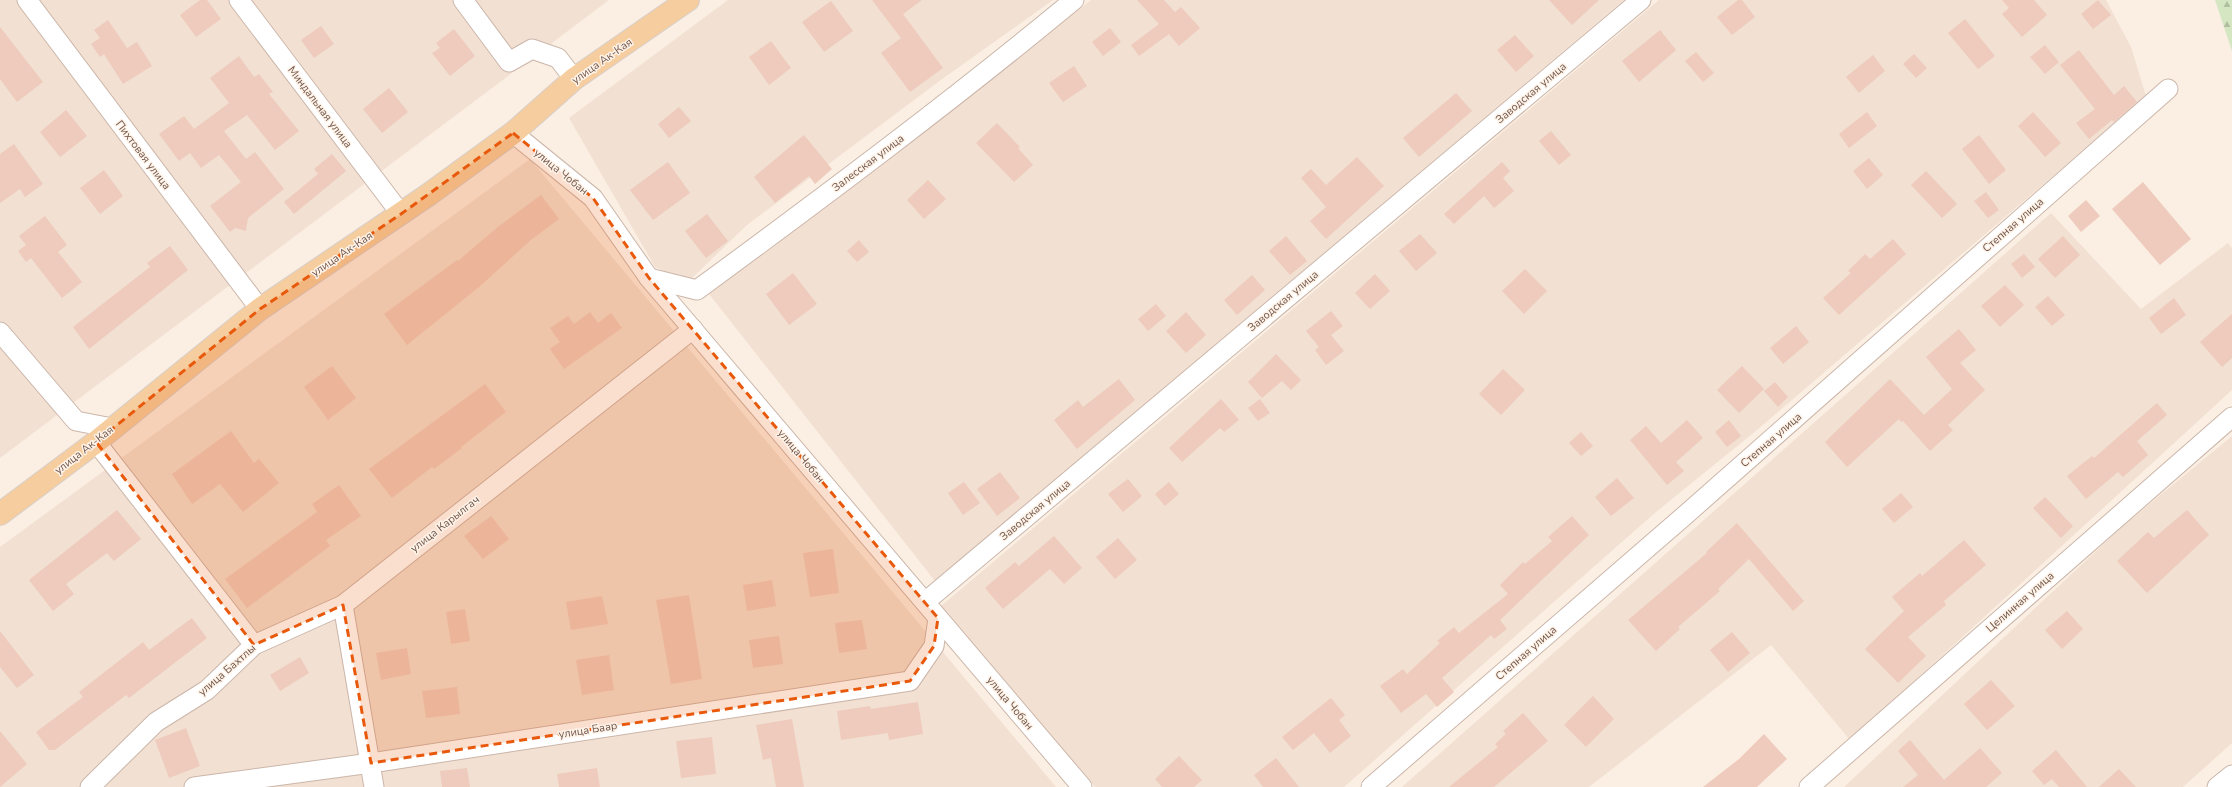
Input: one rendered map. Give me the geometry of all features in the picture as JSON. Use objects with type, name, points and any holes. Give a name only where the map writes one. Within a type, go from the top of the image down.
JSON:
[{"type":"main road","name":"улица Ак-Кая","points":[[0,514],[96,442],[260,309],[401,214],[513,134],[574,79],[688,0]]},
{"type":"street","name":"Пихтовая улица","points":[[27,0],[260,309]]},
{"type":"street","name":"Миндальная улица","points":[[240,0],[401,214]]},
{"type":"street","points":[[462,0],[509,62],[532,49],[558,58],[574,79]]},
{"type":"street","name":"Залесская улица","points":[[649,278],[697,290],[816,202],[1000,62],[1074,0]]},
{"type":"street","name":"Заводская улица","points":[[925,602],[1641,0]]},
{"type":"street","name":"Степная улица","points":[[1371,787],[1683,517],[2168,89]]},
{"type":"street","name":"улица Чобан","points":[[513,134],[593,198],[649,278],[1082,787]]},
{"type":"street","name":"улица Карылгач","points":[[342,605],[693,329]]},
{"type":"street","points":[[0,332],[76,420],[112,428]]},
{"type":"street","name":"Целинная улица","points":[[1818,784],[2232,417]]},
{"type":"street","points":[[96,442],[254,645]]},
{"type":"street","points":[[342,605],[371,763],[374,787]]},
{"type":"street","name":"улица Бахтлы","points":[[90,787],[156,722],[207,690],[254,645],[342,605]]},
{"type":"street","name":"улица Баар","points":[[194,787],[371,763],[910,681],[934,646],[938,618]]},
{"type":"street","points":[[2217,787],[2232,775]]},
{"type":"highlighted area","points":[[513,133],[593,198],[649,278],[938,618],[934,646],[910,681],[371,763],[343,605],[254,645],[96,442],[260,309],[401,214]]},
{"type":"shaded area","points":[[0,0],[609,0],[0,458]]},
{"type":"shaded area","points":[[728,0],[1053,0],[945,77],[747,225],[688,282],[655,267],[569,118]]},
{"type":"shaded area","points":[[1091,0],[1624,0],[935,581],[709,294]]},
{"type":"shaded area","points":[[1659,0],[2106,0],[2131,47],[2146,96],[1757,430],[1656,512],[1344,787],[1095,787],[941,606]]},
{"type":"shaded area","points":[[530,159],[1056,787],[0,787],[0,547]]},
{"type":"shaded area","points":[[2051,213],[2141,309],[2228,243],[2232,248],[2232,390],[1850,740],[1771,645],[1589,787],[1402,787]]},
{"type":"shaded area","points":[[2232,436],[2232,743],[2183,787],[1844,787],[2124,525]]},
{"type":"green space","points":[[2215,0],[2232,0],[2232,51]]},
{"type":"building","points":[[200,0],[207,0],[221,19],[196,37],[180,15]]},
{"type":"building","points":[[872,0],[922,0],[903,14],[943,68],[910,92],[881,53],[901,38]]},
{"type":"building","points":[[1137,0],[1164,0],[1175,12],[1181,7],[1200,28],[1179,46],[1169,34],[1139,56],[1131,45],[1159,24]]},
{"type":"building","points":[[1549,0],[1599,0],[1572,25]]},
{"type":"building","points":[[1738,0],[1742,0],[1755,17],[1732,35],[1717,17]]},
{"type":"building","points":[[2002,0],[2034,0],[2047,15],[2022,37],[2002,14],[2009,8]]},
{"type":"building","points":[[2098,0],[2111,15],[2093,29],[2081,14]]},
{"type":"building","points":[[831,1],[853,31],[824,52],[802,22]]},
{"type":"building","points":[[1965,19],[1995,56],[1978,69],[1948,33]]},
{"type":"building","points":[[108,20],[127,48],[137,42],[152,66],[123,84],[104,54],[100,57],[91,44],[100,38],[94,30]]},
{"type":"building","points":[[321,26],[334,44],[314,58],[301,40]]},
{"type":"building","points":[[0,27],[43,82],[17,102],[0,79]]},
{"type":"building","points":[[1110,28],[1121,42],[1103,56],[1092,42]]},
{"type":"building","points":[[454,29],[475,56],[450,76],[432,53],[440,48],[436,43]]},
{"type":"building","points":[[1660,30],[1676,50],[1639,82],[1622,61]]},
{"type":"building","points":[[1515,35],[1534,56],[1516,72],[1497,50]]},
{"type":"building","points":[[771,41],[791,68],[769,85],[749,57]]},
{"type":"building","points":[[2045,45],[2059,62],[2045,74],[2030,57]]},
{"type":"building","points":[[2079,50],[2114,95],[2124,86],[2137,102],[2114,122],[2112,120],[2089,139],[2076,123],[2095,109],[2060,65]]},
{"type":"building","points":[[1696,52],[1714,73],[1703,82],[1685,61]]},
{"type":"building","points":[[1914,54],[1927,68],[1916,78],[1903,64]]},
{"type":"building","points":[[1873,55],[1885,71],[1859,93],[1846,77]]},
{"type":"building","points":[[239,56],[254,77],[259,74],[273,92],[269,94],[299,131],[275,150],[247,115],[224,131],[246,159],[255,152],[284,189],[248,218],[246,231],[235,228],[230,232],[210,206],[241,182],[219,155],[201,168],[190,153],[179,161],[159,134],[184,116],[194,129],[229,103],[210,78]]},
{"type":"building","points":[[1074,66],[1087,86],[1063,102],[1049,83]]},
{"type":"building","points":[[389,88],[408,112],[382,133],[363,109]]},
{"type":"building","points":[[1456,93],[1472,111],[1419,157],[1403,138]]},
{"type":"building","points":[[679,107],[691,121],[669,138],[658,124]]},
{"type":"building","points":[[66,110],[87,136],[60,157],[40,132]]},
{"type":"building","points":[[1867,112],[1877,126],[1849,148],[1839,134]]},
{"type":"building","points":[[2033,112],[2061,143],[2045,157],[2018,126]]},
{"type":"building","points":[[997,123],[1020,147],[1018,148],[1033,165],[1014,182],[976,143]]},
{"type":"building","points":[[1551,131],[1571,155],[1559,165],[1539,141]]},
{"type":"building","points":[[804,135],[832,169],[815,184],[809,176],[775,203],[754,177]]},
{"type":"building","points":[[1979,135],[2006,170],[1989,184],[1962,149]]},
{"type":"building","points":[[14,144],[43,184],[25,197],[20,189],[0,203],[0,154]]},
{"type":"building","points":[[332,154],[346,171],[294,214],[284,202],[318,174],[314,169]]},
{"type":"building","points":[[1357,157],[1384,186],[1326,239],[1310,221],[1326,207],[1301,178],[1311,169],[1326,185]]},
{"type":"building","points":[[1869,158],[1883,175],[1867,189],[1853,171]]},
{"type":"building","points":[[668,162],[690,193],[653,220],[630,190]]},
{"type":"building","points":[[1502,162],[1510,171],[1503,178],[1514,191],[1494,208],[1484,196],[1454,224],[1444,214]]},
{"type":"building","points":[[104,170],[123,196],[100,214],[80,188]]},
{"type":"building","points":[[1926,171],[1957,204],[1942,218],[1911,185]]},
{"type":"building","points":[[928,180],[946,199],[924,219],[907,200]]},
{"type":"building","points":[[2143,182],[2191,239],[2160,265],[2112,209]]},
{"type":"building","points":[[1986,192],[1999,210],[1988,218],[1974,201]]},
{"type":"building","points":[[541,195],[559,219],[532,239],[479,287],[407,345],[384,314],[457,260],[458,261],[499,226]]},
{"type":"building","points":[[2086,200],[2100,216],[2081,232],[2068,216]]},
{"type":"building","points":[[707,214],[728,241],[706,258],[685,231]]},
{"type":"building","points":[[45,216],[67,245],[58,252],[82,282],[62,298],[31,258],[26,262],[18,251],[26,245],[19,236]]},
{"type":"building","points":[[1420,234],[1437,253],[1416,271],[1399,251]]},
{"type":"building","points":[[1286,236],[1307,261],[1290,275],[1269,251]]},
{"type":"building","points":[[2063,236],[2080,255],[2055,278],[2038,259]]},
{"type":"building","points":[[1893,239],[1906,254],[1839,315],[1823,298],[1851,273],[1848,271],[1865,254],[1870,259]]},
{"type":"building","points":[[859,240],[869,252],[857,262],[847,251]]},
{"type":"building","points":[[170,246],[188,270],[89,349],[73,327],[150,267],[147,263]]},
{"type":"building","points":[[2024,254],[2035,267],[2022,278],[2011,264]]},
{"type":"building","points":[[1525,269],[1547,291],[1524,314],[1502,291]]},
{"type":"building","points":[[793,273],[817,304],[789,325],[766,294]]},
{"type":"building","points":[[1375,274],[1390,291],[1370,309],[1355,293]]},
{"type":"building","points":[[1252,275],[1265,290],[1237,315],[1224,300]]},
{"type":"building","points":[[2005,285],[2024,305],[2000,327],[1981,306]]},
{"type":"building","points":[[2048,296],[2065,315],[2052,326],[2035,307]]},
{"type":"building","points":[[2174,298],[2186,315],[2161,334],[2149,318]]},
{"type":"building","points":[[1156,304],[1166,316],[1148,331],[1138,319]]},
{"type":"building","points":[[1331,311],[1343,326],[1331,335],[1344,351],[1326,365],[1315,350],[1319,347],[1306,331]]},
{"type":"building","points":[[590,312],[598,323],[611,313],[622,328],[564,369],[550,349],[560,342],[550,328],[568,316],[574,324]]},
{"type":"building","points":[[1186,312],[1206,335],[1186,353],[1166,331]]},
{"type":"building","points":[[2232,314],[2232,358],[2222,367],[2200,342]]},
{"type":"building","points":[[1796,326],[1809,342],[1783,364],[1770,348]]},
{"type":"building","points":[[1959,329],[1976,350],[1960,363],[1985,390],[1948,425],[1953,430],[1930,451],[1903,421],[1901,422],[1899,419],[1847,467],[1825,442],[1890,379],[1924,415],[1952,389],[1926,357]]},
{"type":"building","points":[[1276,354],[1301,380],[1291,390],[1282,381],[1262,398],[1248,382]]},
{"type":"building","points":[[332,366],[356,398],[328,420],[304,387]]},
{"type":"building","points":[[1742,366],[1764,389],[1739,413],[1717,390]]},
{"type":"building","points":[[1503,369],[1525,390],[1501,415],[1479,394]]},
{"type":"building","points":[[1119,379],[1135,400],[1077,449],[1054,420],[1078,400],[1083,407]]},
{"type":"building","points":[[1775,382],[1788,397],[1778,407],[1764,391]]},
{"type":"building","points":[[485,384],[506,412],[461,447],[462,448],[434,469],[432,467],[392,498],[369,469]]},
{"type":"building","points":[[1221,399],[1239,420],[1224,432],[1220,428],[1182,462],[1169,448]]},
{"type":"building","points":[[1260,399],[1270,413],[1258,421],[1248,408]]},
{"type":"building","points":[[2157,403],[2167,415],[2137,441],[2148,455],[2123,477],[2118,472],[2086,499],[2067,476],[2092,456],[2094,458]]},
{"type":"building","points":[[1687,420],[1703,438],[1676,462],[1684,471],[1667,485],[1630,440],[1646,426],[1661,443]]},
{"type":"building","points":[[1729,420],[1741,436],[1727,447],[1715,432]]},
{"type":"building","points":[[231,431],[254,463],[259,459],[279,483],[243,512],[220,484],[192,504],[172,474]]},
{"type":"building","points":[[1581,432],[1593,446],[1581,456],[1569,443]]},
{"type":"building","points":[[1000,472],[1020,498],[997,516],[977,489]]},
{"type":"building","points":[[1617,478],[1634,498],[1611,516],[1595,497]]},
{"type":"building","points":[[1128,479],[1142,496],[1123,512],[1108,494]]},
{"type":"building","points":[[964,482],[980,503],[963,515],[948,493]]},
{"type":"building","points":[[1169,482],[1179,494],[1165,506],[1155,494]]},
{"type":"building","points":[[339,485],[361,516],[326,540],[330,546],[247,608],[225,579],[317,512],[312,504]]},
{"type":"building","points":[[1901,493],[1913,507],[1894,523],[1882,509]]},
{"type":"building","points":[[2045,497],[2073,526],[2061,538],[2033,508]]},
{"type":"building","points":[[117,510],[141,539],[114,561],[107,553],[66,584],[74,594],[53,611],[29,580]]},
{"type":"building","points":[[2187,510],[2209,535],[2147,593],[2117,561],[2148,532],[2154,538]]},
{"type":"building","points":[[491,516],[509,539],[483,559],[464,536]]},
{"type":"building","points":[[1572,516],[1589,535],[1500,620],[1507,629],[1494,639],[1491,635],[1442,678],[1454,692],[1437,707],[1426,694],[1401,713],[1380,686],[1403,669],[1407,674],[1440,643],[1437,641],[1454,627],[1459,633],[1508,594],[1500,585],[1523,562],[1525,564],[1552,541],[1548,537]]},
{"type":"building","points":[[1737,523],[1804,601],[1793,611],[1749,559],[1718,589],[1720,591],[1678,627],[1680,629],[1656,651],[1628,620],[1707,553],[1706,552]]},
{"type":"building","points":[[1054,536],[1082,568],[1064,584],[1050,569],[1003,609],[985,588],[1015,562],[1019,566]]},
{"type":"building","points":[[1118,538],[1137,560],[1115,579],[1096,557]]},
{"type":"building","points":[[1964,540],[1986,565],[1944,601],[1946,605],[1908,637],[1926,656],[1898,683],[1865,649],[1904,611],[1892,597],[1920,573],[1922,576]]},
{"type":"building","points":[[833,549],[839,593],[810,597],[803,553]]},
{"type":"building","points":[[772,580],[776,606],[747,611],[743,585]]},
{"type":"building","points":[[689,595],[702,679],[671,684],[656,600]]},
{"type":"building","points":[[602,596],[608,624],[571,630],[566,602]]},
{"type":"building","points":[[465,609],[470,641],[451,644],[446,612]]},
{"type":"building","points":[[2067,611],[2083,629],[2062,649],[2045,630]]},
{"type":"building","points":[[192,618],[207,638],[129,698],[126,695],[55,750],[49,750],[36,732],[83,697],[79,692],[143,642],[149,650]]},
{"type":"building","points":[[862,620],[867,649],[839,653],[835,623]]},
{"type":"building","points":[[0,631],[34,675],[17,688],[0,667]]},
{"type":"building","points":[[1732,632],[1750,653],[1728,672],[1710,650]]},
{"type":"building","points":[[779,636],[783,664],[753,668],[749,640]]},
{"type":"building","points":[[407,648],[411,674],[381,680],[376,653]]},
{"type":"building","points":[[609,655],[614,690],[582,695],[576,660]]},
{"type":"building","points":[[300,657],[309,673],[280,691],[270,675]]},
{"type":"building","points":[[1991,680],[2015,706],[1987,730],[1964,704]]},
{"type":"building","points":[[457,687],[460,714],[426,718],[422,691]]},
{"type":"building","points":[[1593,696],[1614,719],[1586,747],[1564,725]]},
{"type":"building","points":[[1331,698],[1345,715],[1339,720],[1351,736],[1330,753],[1314,733],[1293,750],[1282,737]]},
{"type":"building","points":[[918,702],[923,734],[889,740],[888,733],[841,740],[837,711],[870,706],[871,709]]},
{"type":"building","points":[[1523,713],[1548,741],[1494,787],[1449,787],[1498,747],[1495,744],[1506,734],[1503,731]]},
{"type":"building","points":[[792,719],[804,787],[776,787],[771,758],[763,760],[756,725]]},
{"type":"building","points":[[186,728],[200,766],[169,778],[155,740]]},
{"type":"building","points":[[0,731],[27,764],[0,787]]},
{"type":"building","points":[[1764,734],[1787,759],[1757,787],[1703,787],[1739,759]]},
{"type":"building","points":[[712,737],[716,774],[681,778],[676,741]]},
{"type":"building","points":[[1910,740],[1944,780],[1980,748],[2002,773],[1986,787],[1903,787],[1918,775],[1898,751]]},
{"type":"building","points":[[2056,750],[2087,787],[2059,787],[2052,779],[2044,785],[2032,771]]},
{"type":"building","points":[[1179,756],[1202,780],[1194,787],[1162,787],[1155,779]]},
{"type":"building","points":[[1276,758],[1299,787],[1263,787],[1254,775]]},
{"type":"building","points":[[467,768],[470,787],[442,787],[440,771]]},
{"type":"building","points":[[597,768],[600,787],[559,787],[557,774]]},
{"type":"building","points":[[2119,769],[2136,787],[2099,787]]}]
